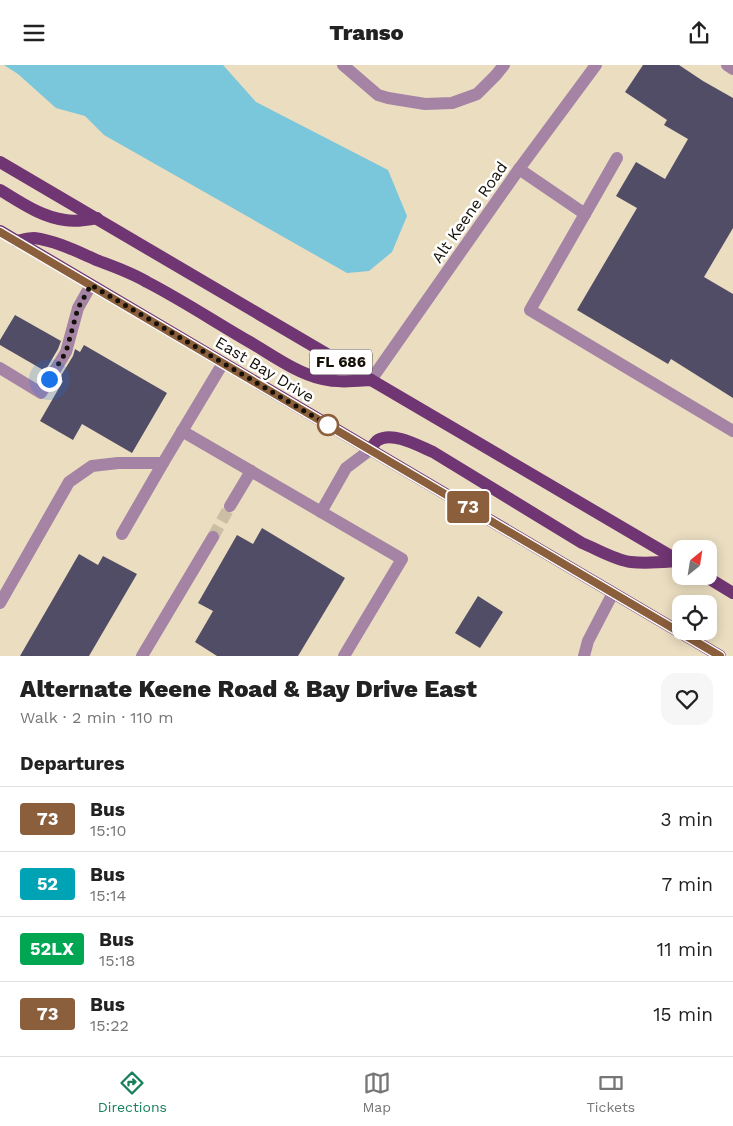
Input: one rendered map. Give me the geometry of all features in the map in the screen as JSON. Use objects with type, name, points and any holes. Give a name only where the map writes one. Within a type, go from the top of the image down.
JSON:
[{"type":"main road","name":"FL 686","points":[[0,161],[672,557]]},
{"type":"main road","points":[[0,190],[42,214],[65,221],[97,219]]},
{"type":"main road","name":"East Bay Drive","points":[[0,231],[720,656]]},
{"type":"main road","points":[[16,241],[33,238],[54,243],[121,269],[153,285],[311,376],[333,381],[372,380]]},
{"type":"main road","points":[[370,450],[378,441],[385,438],[397,438],[412,443],[433,452],[582,543],[630,562],[672,562]]},
{"type":"main road","points":[[718,584],[733,593]]},
{"type":"street","points":[[343,65],[378,95],[426,104],[452,103],[477,94],[504,65]]},
{"type":"street","name":"Alt Keene Road","points":[[372,380],[519,169],[596,65]]},
{"type":"street","points":[[726,65],[733,69]]},
{"type":"street","points":[[617,158],[530,310],[733,431]]},
{"type":"street","points":[[519,169],[584,214]]},
{"type":"street","points":[[0,367],[41,393],[66,352],[78,308],[91,285]]},
{"type":"street","points":[[122,534],[223,363]]},
{"type":"street","points":[[182,431],[402,559],[344,656]]},
{"type":"street","points":[[321,512],[346,468],[370,450]]},
{"type":"street","points":[[0,603],[70,482],[92,466],[118,463],[163,463]]},
{"type":"street","points":[[230,506],[251,471]]},
{"type":"street","points":[[142,656],[213,537]]},
{"type":"street","points":[[584,656],[588,641],[613,593]]},
{"type":"water","points":[[4,65],[223,65],[256,102],[388,170],[407,216],[392,252],[369,271],[347,273],[104,135],[85,116],[56,108],[18,74]]},
{"type":"building","points":[[643,65],[679,65],[733,98],[733,228],[704,277],[733,294],[733,398],[671,359],[668,364],[577,310],[637,208],[616,196],[636,162],[665,179],[688,139],[664,125],[667,120],[625,92]]},
{"type":"building","points":[[15,315],[61,341],[45,371],[0,345],[0,340]]},
{"type":"building","points":[[84,345],[167,393],[132,453],[82,424],[73,440],[40,421],[63,381],[59,379],[73,356],[75,349],[80,352]]},
{"type":"building","points":[[262,528],[345,578],[298,656],[217,656],[195,642],[213,611],[198,603],[237,535],[253,544]]},
{"type":"building","points":[[79,554],[98,565],[103,556],[137,574],[89,656],[20,656]]},
{"type":"building","points":[[478,596],[503,612],[480,648],[455,633]]},
{"type":"tunnel","points":[[213,537],[230,506]]},
{"type":"bus line","name":"73","points":[[0,232],[720,656]]},
{"type":"route","points":[[49,379],[66,352],[78,308],[91,285],[328,425]]}]
